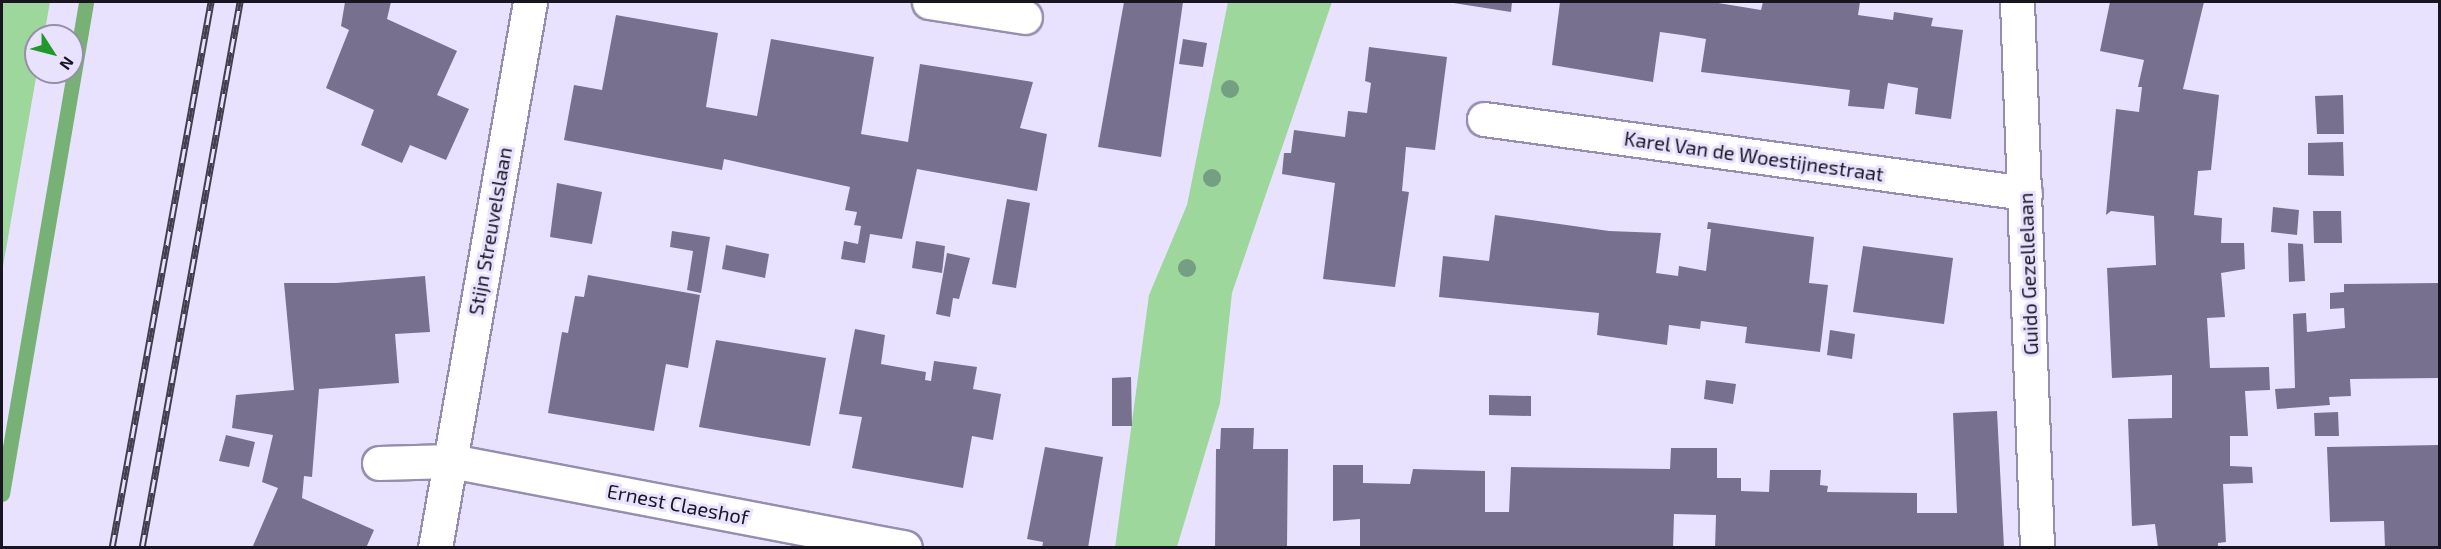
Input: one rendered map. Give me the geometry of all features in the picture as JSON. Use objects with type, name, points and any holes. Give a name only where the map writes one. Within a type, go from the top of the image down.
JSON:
[{"type":"street","name":"Stijn Streuvelslaan","points":[[435,548],[530,2]]},
{"type":"street","points":[[929,2],[1024,17]]},
{"type":"street","name":"Guido Gezellelaan","points":[[2017,2],[2037,548]]},
{"type":"street","name":"Karel Van de Woestijnestraat","points":[[1484,119],[2025,193]]},
{"type":"street","points":[[379,463],[451,460]]},
{"type":"street","name":"Ernest Claeshof","points":[[451,460],[904,548]]},
{"type":"green space","points":[[2,2],[50,2],[46,24],[24,24],[24,84],[35,84],[2,272]]},
{"type":"green space","points":[[1228,2],[1332,2],[1232,293],[1220,403],[1177,547],[1115,548],[1149,295],[1187,205]]},
{"type":"building","points":[[345,2],[391,2],[387,19],[457,51],[437,95],[469,109],[446,160],[410,145],[402,163],[361,145],[374,110],[326,88],[349,30],[341,26]]},
{"type":"building","points":[[1124,2],[1183,2],[1161,157],[1098,147]]},
{"type":"building","points":[[1447,2],[1512,2],[1511,12]]},
{"type":"building","points":[[1560,2],[1712,2],[1761,10],[1763,2],[1860,2],[1858,15],[1893,20],[1894,12],[1933,18],[1931,26],[1963,30],[1951,119],[1915,114],[1918,88],[1888,83],[1884,109],[1848,106],[1850,90],[1701,72],[1706,39],[1660,32],[1653,82],[1552,65]]},
{"type":"building","points":[[2110,2],[2204,2],[2183,89],[2219,95],[2211,170],[2198,171],[2194,215],[2222,218],[2221,243],[2244,243],[2245,269],[2221,273],[2225,317],[2207,318],[2210,368],[2269,367],[2270,390],[2245,391],[2248,436],[2230,436],[2230,466],[2252,467],[2253,483],[2223,484],[2226,542],[2218,543],[2218,548],[2158,548],[2155,524],[2132,526],[2128,419],[2172,418],[2172,375],[2112,378],[2107,268],[2156,265],[2154,216],[2111,211],[2106,215],[2116,109],[2139,112],[2142,87],[2138,87],[2144,60],[2100,51]]},
{"type":"building","points":[[616,15],[718,33],[706,107],[757,116],[771,39],[874,57],[861,134],[908,142],[920,64],[1033,82],[1020,128],[1047,134],[1037,191],[917,169],[902,239],[870,234],[865,263],[841,259],[844,241],[858,244],[861,226],[854,225],[857,212],[845,210],[850,187],[724,159],[722,170],[564,140],[574,85],[602,90]]},
{"type":"building","points":[[1183,39],[1207,43],[1203,67],[1179,64]]},
{"type":"building","points":[[1369,47],[1447,57],[1435,150],[1406,147],[1402,191],[1409,192],[1395,287],[1323,279],[1335,183],[1282,174],[1284,153],[1291,153],[1294,130],[1345,137],[1348,111],[1367,113],[1371,83],[1365,81]]},
{"type":"building","points":[[2343,95],[2344,134],[2317,134],[2315,96]]},
{"type":"building","points":[[2343,142],[2344,176],[2308,175],[2308,143]]},
{"type":"building","points":[[557,183],[602,192],[592,244],[550,237]]},
{"type":"building","points":[[1007,199],[1030,203],[1016,288],[992,284]]},
{"type":"building","points":[[2273,207],[2299,210],[2297,235],[2271,232]]},
{"type":"building","points":[[2313,211],[2341,211],[2342,243],[2314,243]]},
{"type":"building","points":[[1495,215],[1609,231],[1661,233],[1656,273],[1678,276],[1679,266],[1706,271],[1711,229],[1707,229],[1708,222],[1814,237],[1809,283],[1828,285],[1820,352],[1745,343],[1747,327],[1701,321],[1700,329],[1669,325],[1667,345],[1597,335],[1599,313],[1439,297],[1443,256],[1489,261]]},
{"type":"building","points":[[672,231],[710,237],[701,293],[687,290],[693,251],[670,247]]},
{"type":"building","points":[[916,241],[945,246],[942,273],[912,268]]},
{"type":"building","points":[[2288,243],[2303,244],[2305,281],[2289,282]]},
{"type":"building","points":[[726,245],[769,254],[765,278],[722,269]]},
{"type":"building","points":[[1863,246],[1953,258],[1944,324],[1853,312]]},
{"type":"building","points":[[947,253],[970,258],[959,299],[953,298],[950,317],[936,314]]},
{"type":"building","points":[[588,275],[700,295],[688,368],[666,364],[654,431],[548,413],[562,332],[568,333],[575,296],[584,297]]},
{"type":"building","points":[[425,276],[430,332],[395,334],[399,383],[319,389],[312,477],[304,476],[302,498],[374,530],[366,548],[252,548],[278,488],[262,482],[273,435],[232,428],[236,395],[294,390],[284,283],[336,283]]},
{"type":"building","points":[[2439,283],[2439,378],[2350,379],[2351,396],[2329,397],[2330,405],[2277,409],[2275,389],[2295,388],[2293,314],[2306,313],[2307,332],[2345,328],[2344,308],[2330,309],[2330,293],[2344,292],[2344,284]]},
{"type":"building","points":[[855,329],[885,335],[881,364],[926,372],[925,380],[931,381],[934,361],[977,367],[973,389],[1001,394],[993,440],[972,436],[963,488],[852,468],[862,417],[839,414]]},
{"type":"building","points":[[1830,330],[1855,334],[1852,359],[1827,355]]},
{"type":"building","points":[[716,340],[826,358],[810,446],[699,427]]},
{"type":"building","points":[[1131,377],[1132,426],[1112,426],[1112,378]]},
{"type":"building","points":[[1706,380],[1736,384],[1733,404],[1704,399]]},
{"type":"building","points":[[1489,395],[1531,396],[1531,416],[1489,415]]},
{"type":"building","points":[[1997,411],[2004,548],[1715,548],[1716,515],[1674,514],[1673,548],[1360,548],[1360,519],[1333,521],[1333,465],[1363,465],[1363,483],[1410,484],[1413,469],[1485,471],[1485,512],[1509,512],[1511,467],[1670,469],[1671,448],[1717,448],[1717,478],[1741,478],[1741,491],[1769,492],[1770,470],[1821,470],[1820,485],[1828,486],[1827,492],[1917,493],[1917,513],[1957,513],[1953,413]]},
{"type":"building","points":[[2338,412],[2339,436],[2315,436],[2314,413]]},
{"type":"building","points":[[1221,428],[1254,428],[1253,449],[1288,449],[1287,548],[1215,548],[1216,449],[1220,449]]},
{"type":"building","points":[[226,435],[255,442],[249,467],[219,461]]},
{"type":"building","points":[[2439,445],[2439,548],[2385,548],[2384,521],[2330,522],[2327,447]]},
{"type":"building","points":[[1045,447],[1103,457],[1088,548],[1042,548],[1043,542],[1027,539]]},
{"type":"waterway","points":[[2,494],[86,2]]},
{"type":"railway","points":[[112,548],[211,2]]},
{"type":"railway","points":[[142,548],[240,2]]}]
